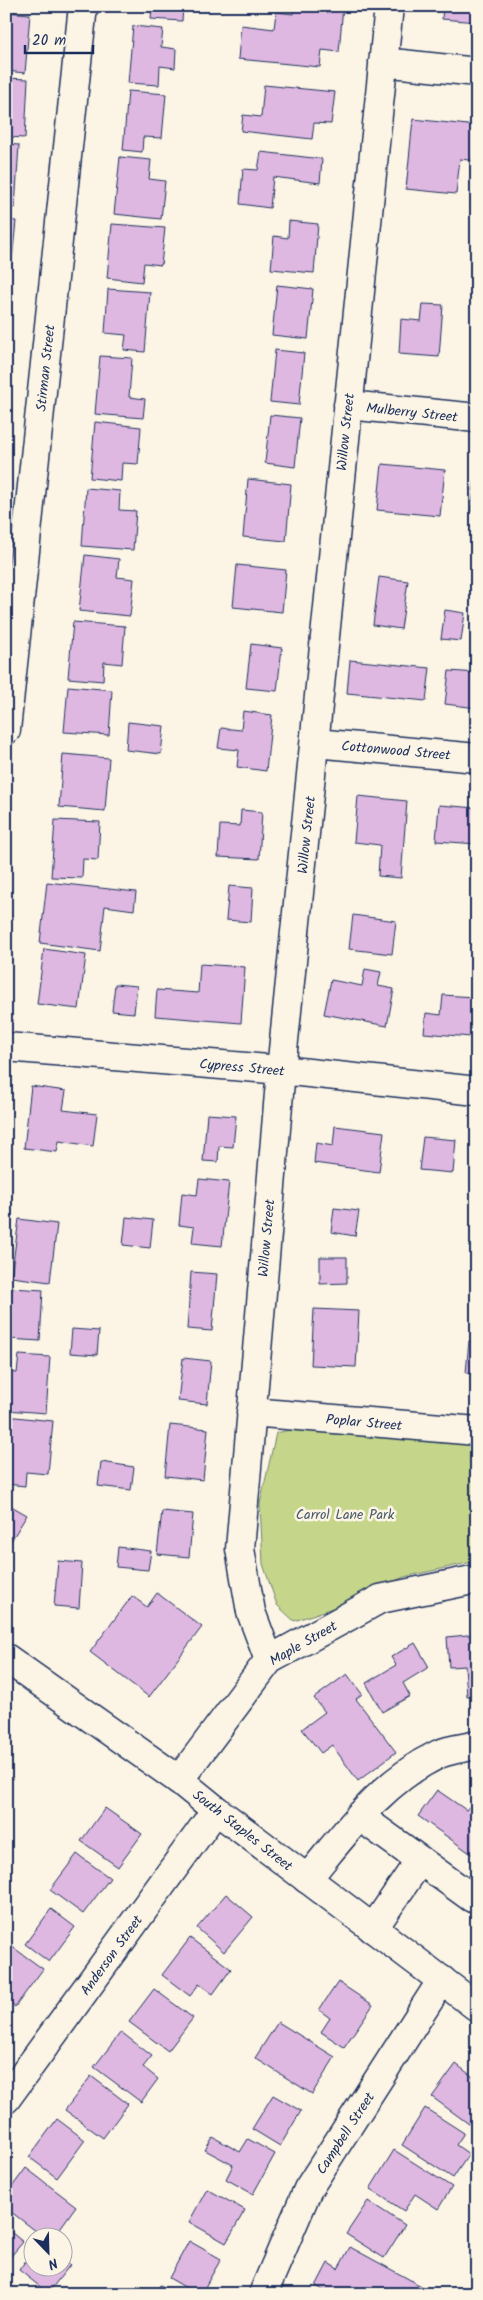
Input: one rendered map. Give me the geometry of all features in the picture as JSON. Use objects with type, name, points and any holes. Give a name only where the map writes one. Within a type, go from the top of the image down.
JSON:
[{"type":"street","name":"Stirman Street","points":[[6,730],[83,6]]},
{"type":"street","name":"Willow Street","points":[[269,1660],[251,1612],[240,1550],[281,1070],[389,6]]},
{"type":"street","points":[[383,62],[477,72]]},
{"type":"street","name":"Mulberry Street","points":[[348,405],[477,418]]},
{"type":"street","name":"Cottonwood Street","points":[[315,743],[477,758]]},
{"type":"street","name":"Cypress Street","points":[[6,1046],[281,1070],[477,1091]]},
{"type":"street","name":"Poplar Street","points":[[251,1412],[477,1431]]},
{"type":"street","name":"Maple Street","points":[[179,1780],[269,1660],[380,1599],[477,1579]]},
{"type":"street","name":"South Staples Street","points":[[6,1658],[179,1780],[477,2007]]},
{"type":"street","points":[[307,1879],[359,1816],[392,1783],[441,1753],[477,1745]]},
{"type":"street","name":"Anderson Street","points":[[6,2099],[216,1810]]},
{"type":"street","points":[[359,1816],[472,1898]]},
{"type":"street","points":[[373,1929],[420,1860]]},
{"type":"street","name":"Campbell Street","points":[[263,2294],[308,2189],[442,1980]]},
{"type":"green space","name":"Carrol Lane Park","points":[[303,1427],[477,1444],[477,1561],[404,1577],[336,1607],[294,1621],[277,1605],[263,1564],[260,1504],[276,1433]]},
{"type":"building","points":[[152,6],[183,6],[182,21],[151,19]]},
{"type":"building","points":[[293,6],[343,6],[339,52],[322,50],[320,67],[238,59],[241,25],[274,29],[276,12],[293,14]]},
{"type":"building","points":[[443,6],[477,6],[477,22],[442,19]]},
{"type":"building","points":[[6,12],[30,14],[25,73],[6,71]]},
{"type":"building","points":[[133,26],[163,29],[161,47],[176,49],[175,68],[160,66],[159,85],[128,83]]},
{"type":"building","points":[[6,78],[28,79],[25,138],[6,137]]},
{"type":"building","points":[[264,85],[335,92],[331,124],[314,123],[312,139],[241,131],[243,115],[261,117]]},
{"type":"building","points":[[128,91],[166,94],[162,138],[143,137],[142,152],[123,150]]},
{"type":"building","points":[[413,119],[477,126],[477,161],[460,159],[456,194],[406,189]]},
{"type":"building","points":[[6,144],[19,145],[15,208],[6,208]]},
{"type":"building","points":[[261,152],[322,159],[320,183],[273,177],[270,208],[240,204],[243,169],[258,170]]},
{"type":"building","points":[[120,157],[151,160],[149,179],[165,181],[161,219],[114,214]]},
{"type":"building","points":[[6,220],[16,221],[11,271],[6,271]]},
{"type":"building","points":[[289,221],[318,224],[314,273],[271,269],[274,236],[288,238]]},
{"type":"building","points":[[112,224],[165,228],[161,265],[144,263],[142,282],[107,278]]},
{"type":"building","points":[[6,279],[9,279],[6,313]]},
{"type":"building","points":[[277,285],[313,289],[308,339],[272,335]]},
{"type":"building","points":[[108,289],[150,292],[145,352],[124,350],[126,335],[105,333]]},
{"type":"building","points":[[423,304],[443,305],[439,357],[399,354],[401,319],[421,321]]},
{"type":"building","points":[[275,350],[304,353],[299,405],[270,402]]},
{"type":"building","points":[[100,356],[132,358],[129,397],[145,399],[143,418],[95,414]]},
{"type":"building","points":[[270,415],[300,418],[295,467],[265,463]]},
{"type":"building","points":[[95,422],[141,427],[138,464],[122,463],[121,481],[90,478]]},
{"type":"building","points":[[382,464],[445,470],[440,516],[377,510]]},
{"type":"building","points":[[477,467],[477,512],[471,511]]},
{"type":"building","points":[[248,479],[291,484],[286,541],[243,537]]},
{"type":"building","points":[[86,488],[120,491],[119,510],[136,511],[133,550],[82,546]]},
{"type":"building","points":[[85,555],[119,559],[117,577],[134,579],[130,616],[79,611]]},
{"type":"building","points":[[237,565],[286,570],[282,612],[233,607]]},
{"type":"building","points":[[379,577],[408,581],[401,629],[373,625]]},
{"type":"building","points":[[445,610],[465,613],[461,641],[441,639]]},
{"type":"building","points":[[73,622],[125,626],[122,664],[104,662],[103,681],[68,678]]},
{"type":"building","points":[[251,644],[282,648],[277,691],[246,688]]},
{"type":"building","points":[[350,660],[430,668],[426,701],[347,693]]},
{"type":"building","points":[[449,671],[477,673],[477,708],[445,704]]},
{"type":"building","points":[[68,686],[112,690],[109,735],[64,732]]},
{"type":"building","points":[[243,711],[272,715],[266,771],[237,767],[239,750],[218,748],[221,728],[241,730]]},
{"type":"building","points":[[128,722],[164,726],[161,754],[126,750]]},
{"type":"building","points":[[63,754],[109,758],[105,811],[59,807]]},
{"type":"building","points":[[358,796],[407,801],[401,878],[378,876],[380,845],[354,842]]},
{"type":"building","points":[[439,805],[477,808],[477,844],[436,841]]},
{"type":"building","points":[[241,810],[262,812],[259,859],[218,857],[220,825],[240,826]]},
{"type":"building","points":[[55,820],[100,822],[98,860],[83,859],[82,878],[51,877]]},
{"type":"building","points":[[47,882],[136,892],[134,910],[105,906],[100,951],[40,943]]},
{"type":"building","points":[[229,886],[253,888],[251,922],[226,920]]},
{"type":"building","points":[[353,915],[396,921],[392,954],[349,949]]},
{"type":"building","points":[[44,949],[86,955],[79,1009],[37,1004]]},
{"type":"building","points":[[200,964],[245,967],[241,1023],[155,1016],[157,990],[198,993]]},
{"type":"building","points":[[365,969],[381,972],[378,986],[394,989],[387,1026],[324,1014],[331,980],[362,986]]},
{"type":"building","points":[[115,984],[137,986],[134,1013],[112,1011]]},
{"type":"building","points":[[443,995],[474,997],[471,1037],[424,1033],[426,1013],[441,1015]]},
{"type":"building","points":[[31,1086],[66,1091],[63,1110],[97,1114],[93,1146],[59,1141],[57,1152],[24,1148]]},
{"type":"building","points":[[207,1114],[236,1116],[233,1147],[219,1146],[218,1162],[203,1161]]},
{"type":"building","points":[[335,1126],[384,1132],[379,1172],[314,1163],[316,1143],[333,1146]]},
{"type":"building","points":[[423,1137],[456,1140],[453,1173],[419,1170]]},
{"type":"building","points":[[199,1179],[229,1182],[222,1246],[192,1243],[194,1227],[179,1225],[182,1193],[197,1195]]},
{"type":"building","points":[[334,1208],[359,1211],[355,1236],[331,1232]]},
{"type":"building","points":[[126,1217],[153,1220],[150,1248],[123,1245]]},
{"type":"building","points":[[19,1219],[57,1224],[50,1282],[11,1277]]},
{"type":"building","points":[[320,1257],[347,1257],[347,1283],[320,1284]]},
{"type":"building","points":[[191,1272],[217,1274],[212,1331],[187,1329]]},
{"type":"building","points":[[12,1288],[43,1290],[40,1341],[8,1339]]},
{"type":"building","points":[[314,1309],[359,1311],[356,1367],[311,1365]]},
{"type":"building","points":[[72,1329],[99,1331],[97,1355],[70,1353]]},
{"type":"building","points":[[469,1341],[477,1341],[477,1374],[466,1373]]},
{"type":"building","points":[[19,1355],[50,1357],[46,1413],[6,1410],[6,1372],[17,1373]]},
{"type":"building","points":[[183,1358],[211,1361],[207,1404],[178,1401]]},
{"type":"building","points":[[6,1416],[53,1421],[48,1474],[26,1472],[25,1486],[6,1484]]},
{"type":"building","points":[[170,1425],[208,1429],[203,1480],[165,1476]]},
{"type":"building","points":[[101,1462],[134,1467],[131,1490],[98,1486]]},
{"type":"building","points":[[6,1503],[27,1515],[6,1549]]},
{"type":"building","points":[[162,1511],[193,1514],[189,1557],[157,1554]]},
{"type":"building","points":[[118,1547],[151,1551],[148,1570],[116,1567]]},
{"type":"building","points":[[58,1561],[82,1563],[79,1608],[54,1606]]},
{"type":"building","points":[[157,1593],[202,1627],[149,1697],[90,1652],[132,1596],[147,1607]]},
{"type":"building","points":[[477,1634],[477,1695],[467,1696],[465,1666],[449,1667],[447,1637]]},
{"type":"building","points":[[415,1643],[429,1667],[403,1683],[410,1696],[382,1712],[366,1683],[396,1665],[391,1657]]},
{"type":"building","points":[[347,1674],[362,1694],[356,1699],[396,1752],[358,1781],[332,1745],[321,1753],[302,1729],[325,1712],[314,1698]]},
{"type":"building","points":[[437,1790],[466,1810],[477,1798],[477,1858],[418,1816]]},
{"type":"building","points":[[105,1808],[142,1834],[118,1867],[81,1841]]},
{"type":"building","points":[[77,1854],[110,1878],[83,1914],[50,1890]]},
{"type":"building","points":[[226,1894],[253,1917],[224,1952],[197,1928]]},
{"type":"building","points":[[51,1909],[75,1927],[49,1962],[25,1944]]},
{"type":"building","points":[[190,1938],[231,1969],[213,1994],[199,1984],[190,1996],[162,1975]]},
{"type":"building","points":[[7,1943],[43,1969],[15,2007],[6,2000]]},
{"type":"building","points":[[338,1982],[373,2005],[344,2047],[321,2032],[330,2018],[319,2010]]},
{"type":"building","points":[[154,1989],[193,2018],[168,2051],[129,2022]]},
{"type":"building","points":[[278,2022],[335,2057],[312,2094],[255,2058]]},
{"type":"building","points":[[121,2032],[152,2056],[143,2067],[158,2079],[141,2102],[94,2067]]},
{"type":"building","points":[[456,2064],[477,2080],[477,2122],[473,2127],[432,2097]]},
{"type":"building","points":[[91,2076],[128,2104],[103,2138],[65,2110]]},
{"type":"building","points":[[273,2095],[301,2111],[280,2146],[252,2129]]},
{"type":"building","points":[[425,2108],[464,2133],[456,2145],[469,2154],[453,2178],[402,2145]]},
{"type":"building","points":[[57,2119],[85,2140],[57,2178],[29,2157]]},
{"type":"building","points":[[213,2137],[240,2152],[248,2139],[275,2154],[253,2194],[226,2179],[233,2165],[205,2150]]},
{"type":"building","points":[[394,2150],[452,2187],[438,2209],[415,2194],[404,2211],[370,2189]]},
{"type":"building","points":[[26,2168],[76,2206],[60,2228],[32,2228],[6,2208],[6,2195]]},
{"type":"building","points":[[207,2189],[245,2210],[226,2243],[189,2222]]},
{"type":"building","points":[[368,2201],[405,2225],[384,2258],[346,2234]]},
{"type":"building","points":[[6,2228],[22,2243],[6,2262]]},
{"type":"building","points":[[189,2241],[221,2259],[201,2294],[197,2294],[169,2278]]},
{"type":"building","points":[[350,2247],[425,2288],[422,2294],[330,2294],[316,2286],[328,2263],[338,2269]]},
{"type":"building","points":[[29,2278],[60,2278],[48,2293]]},
{"type":"building","points":[[160,2285],[177,2294],[155,2294]]}]
